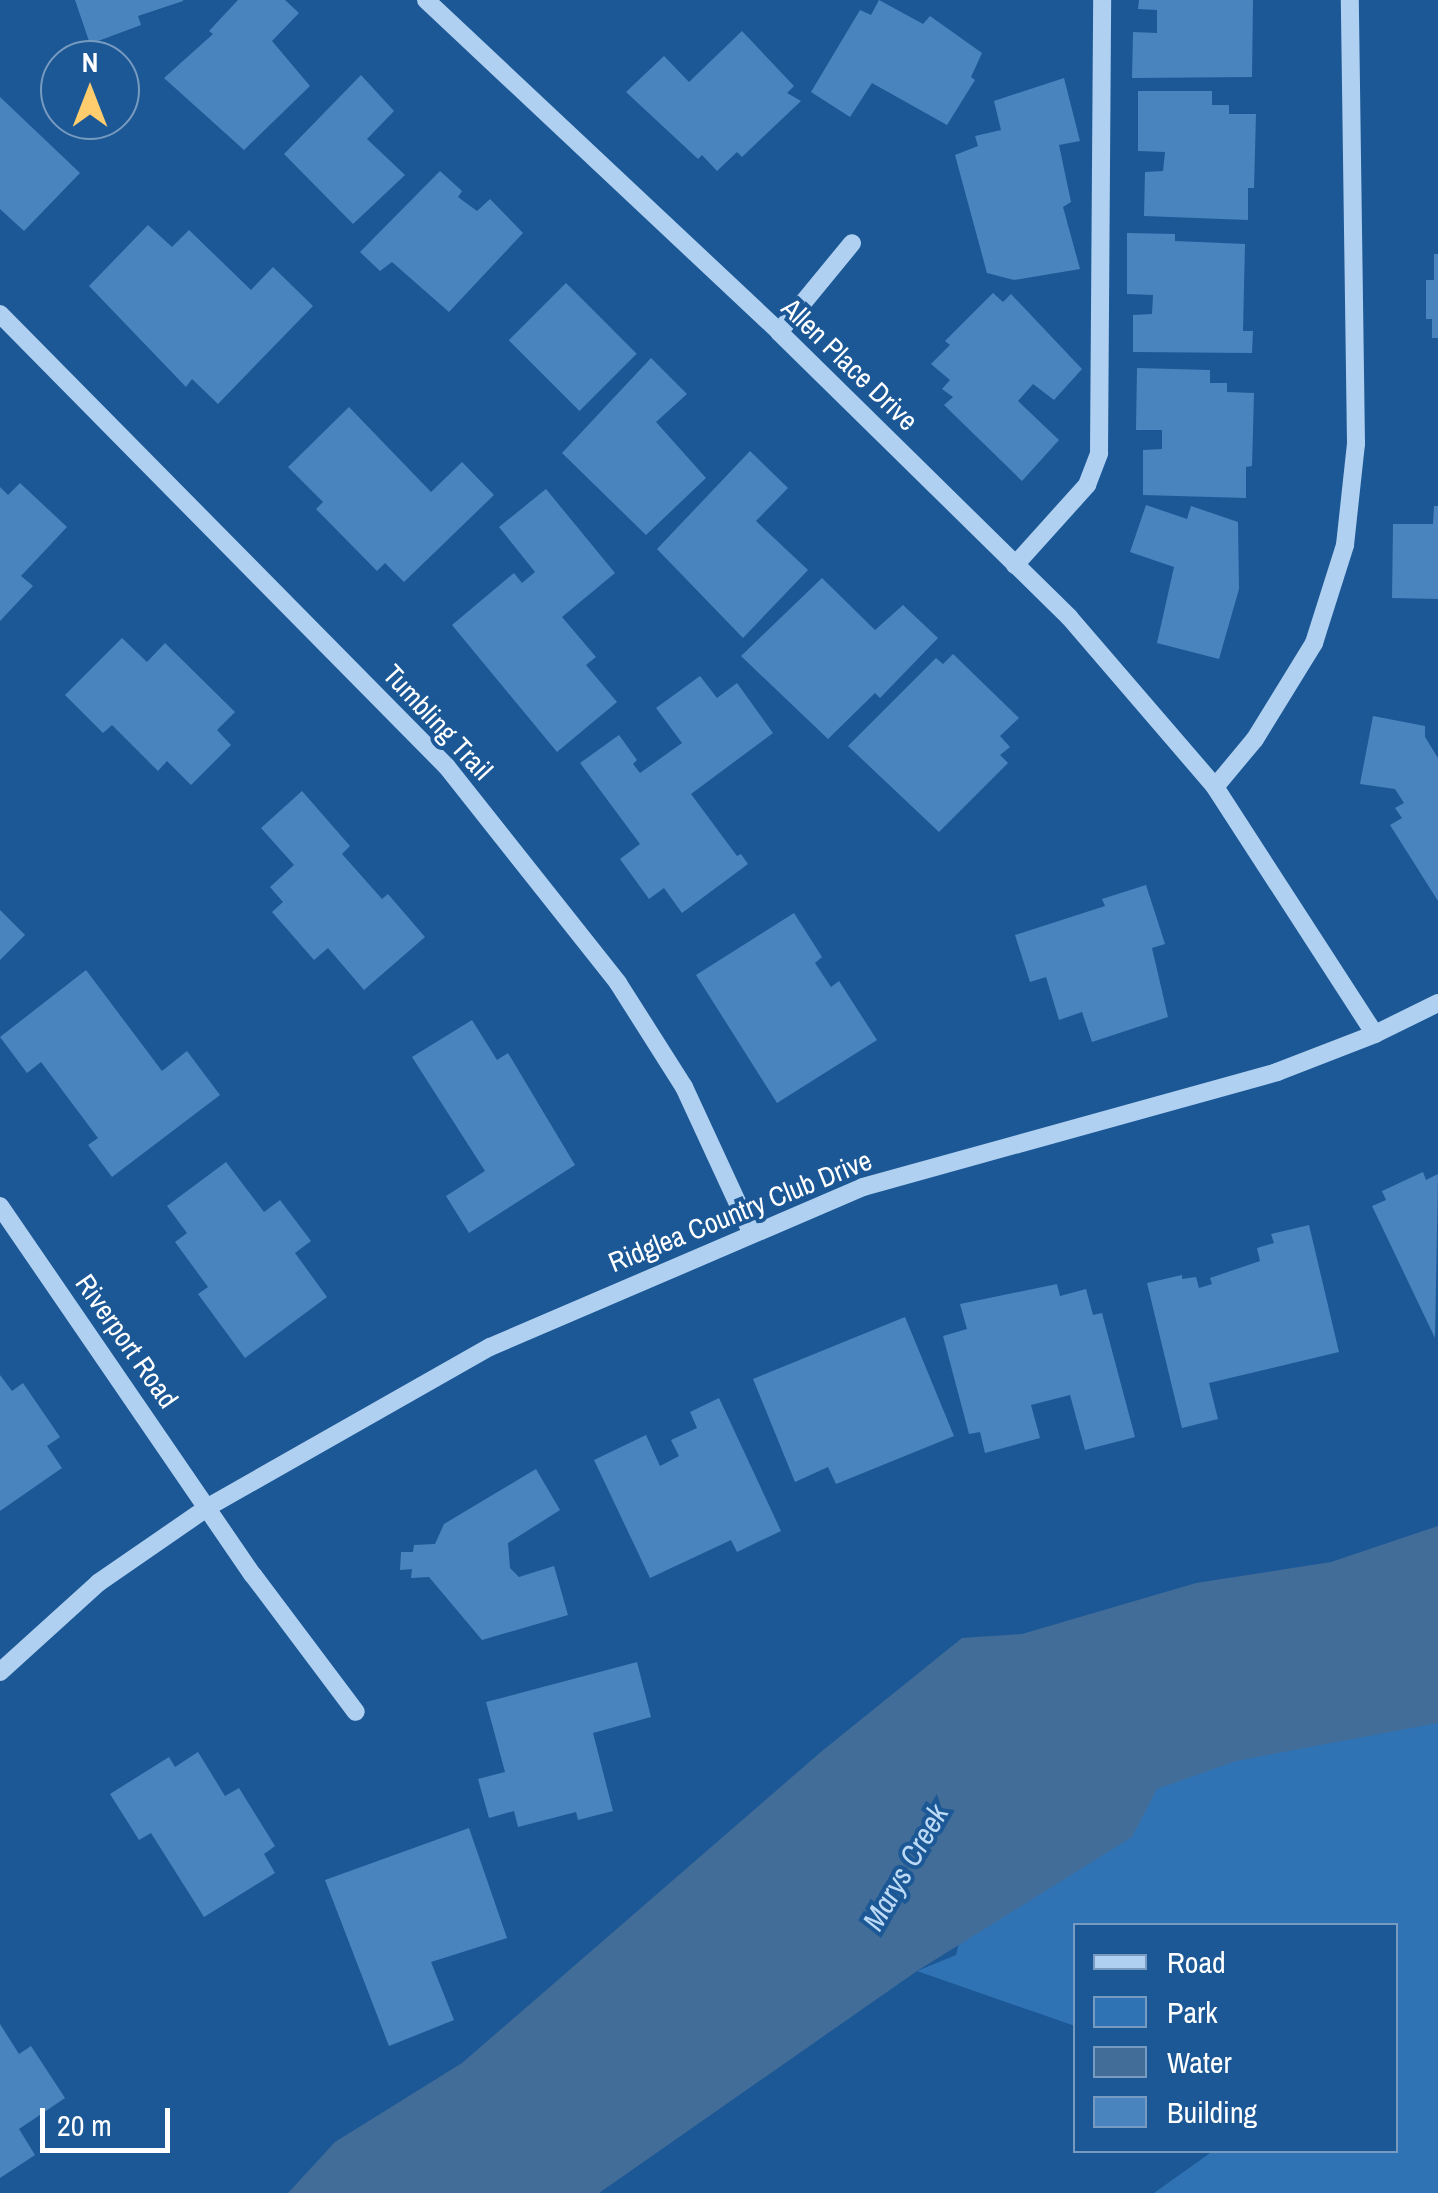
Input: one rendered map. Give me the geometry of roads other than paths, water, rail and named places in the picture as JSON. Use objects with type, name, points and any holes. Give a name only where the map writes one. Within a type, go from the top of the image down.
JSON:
[{"type":"street","name":"Allen Place Drive","points":[[426,0],[779,332],[1069,617],[1215,787],[1375,1034]]},
{"type":"street","points":[[1015,565],[1087,485],[1099,453],[1102,0]]},
{"type":"street","points":[[1215,787],[1255,740],[1314,644],[1345,544],[1356,444],[1350,0]]},
{"type":"street","points":[[779,332],[852,243]]},
{"type":"street","name":"Tumbling Trail","points":[[0,314],[447,767],[618,984],[684,1087],[752,1232]]},
{"type":"street","name":"Ridglea Country Club Drive","points":[[0,1672],[98,1582],[208,1507],[490,1347],[863,1187],[1278,1072],[1438,1004]]},
{"type":"street","name":"Riverport Road","points":[[0,1206],[208,1507]]},
{"type":"street","points":[[208,1507],[356,1712]]},
{"type":"water","name":"Marys Creek","points":[[1438,1526],[1438,1723],[1236,1761],[1157,1789],[1132,1837],[917,1971],[599,2193],[288,2193],[335,2142],[462,2063],[822,1751],[962,1638],[1022,1634],[1196,1583],[1331,1562]]}]
